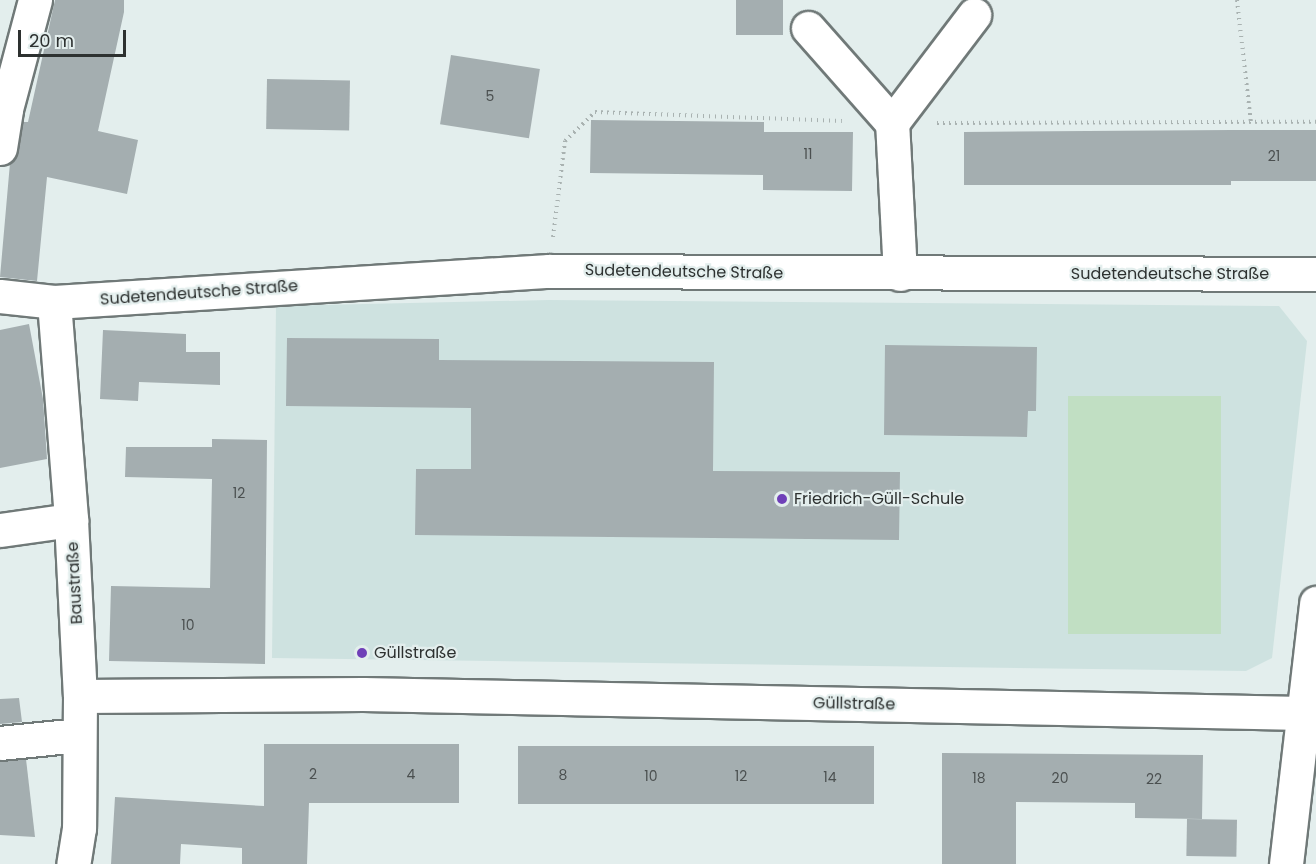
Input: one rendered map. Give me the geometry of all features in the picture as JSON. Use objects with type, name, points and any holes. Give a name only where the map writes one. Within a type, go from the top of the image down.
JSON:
[{"type":"street","points":[[0,148],[6,109],[35,0]]},
{"type":"street","points":[[892,123],[974,15]]},
{"type":"street","points":[[808,28],[892,123],[900,274]]},
{"type":"street","name":"Sudetendeutsche Straße","points":[[0,296],[54,302],[549,270],[900,274],[1316,274]]},
{"type":"street","name":"Baustraße","points":[[54,302],[71,520],[80,696],[78,828],[73,864]]},
{"type":"street","points":[[0,530],[71,520]]},
{"type":"street","points":[[1286,864],[1316,603]]},
{"type":"street","name":"Güllstraße","points":[[80,696],[363,694],[1303,713]]},
{"type":"street","points":[[0,743],[78,735]]},
{"type":"path","points":[[1237,0],[1251,122]]},
{"type":"shaded area","name":"Friedrich-Güll-Schule","points":[[549,300],[1279,306],[1307,341],[1272,658],[1246,671],[272,658],[276,306]]},
{"type":"green space","points":[[1068,396],[1221,396],[1221,634],[1068,634]]},
{"type":"building","points":[[55,0],[124,0],[124,12],[98,131],[138,140],[127,194],[47,177],[37,281],[0,277],[10,163],[18,151],[23,122],[28,122]]},
{"type":"building","points":[[736,0],[783,0],[783,35],[736,35]]},
{"type":"building","points":[[451,55],[540,69],[529,138],[440,124]]},
{"type":"building","points":[[267,79],[350,80],[349,130],[266,129]]},
{"type":"building","points":[[591,120],[764,122],[764,132],[853,132],[852,191],[763,190],[763,175],[590,173]]},
{"type":"building","points":[[1316,130],[1316,181],[1231,181],[1231,185],[964,185],[964,132]]},
{"type":"building","points":[[29,324],[43,399],[47,459],[0,468],[0,330]]},
{"type":"building","points":[[103,330],[186,334],[186,352],[220,352],[220,385],[139,382],[138,401],[100,399]]},
{"type":"building","points":[[287,338],[439,339],[439,360],[714,362],[713,471],[900,472],[899,540],[415,535],[416,469],[471,469],[471,408],[286,406]]},
{"type":"building","points":[[885,345],[1037,347],[1036,411],[1028,411],[1027,437],[884,435]]},
{"type":"building","points":[[212,439],[267,440],[265,664],[109,661],[111,586],[210,588],[212,479],[125,477],[126,447],[212,447]]},
{"type":"building","points":[[19,698],[22,722],[0,724],[0,699]]},
{"type":"building","points":[[264,744],[459,744],[459,803],[309,803],[307,864],[242,864],[242,848],[181,844],[180,864],[111,864],[115,797],[264,806]]},
{"type":"building","points":[[518,746],[874,746],[874,804],[518,804]]},
{"type":"building","points":[[942,753],[1203,755],[1202,819],[1135,818],[1135,803],[1016,802],[1016,864],[942,864]]},
{"type":"building","points":[[26,759],[35,837],[0,835],[0,761]]},
{"type":"building","points":[[1187,819],[1237,820],[1236,857],[1186,856]]},
{"type":"place","name":"Friedrich-Güll-Schule","points":[[782,499]]},
{"type":"place","name":"Güllstraße","points":[[362,653]]}]
